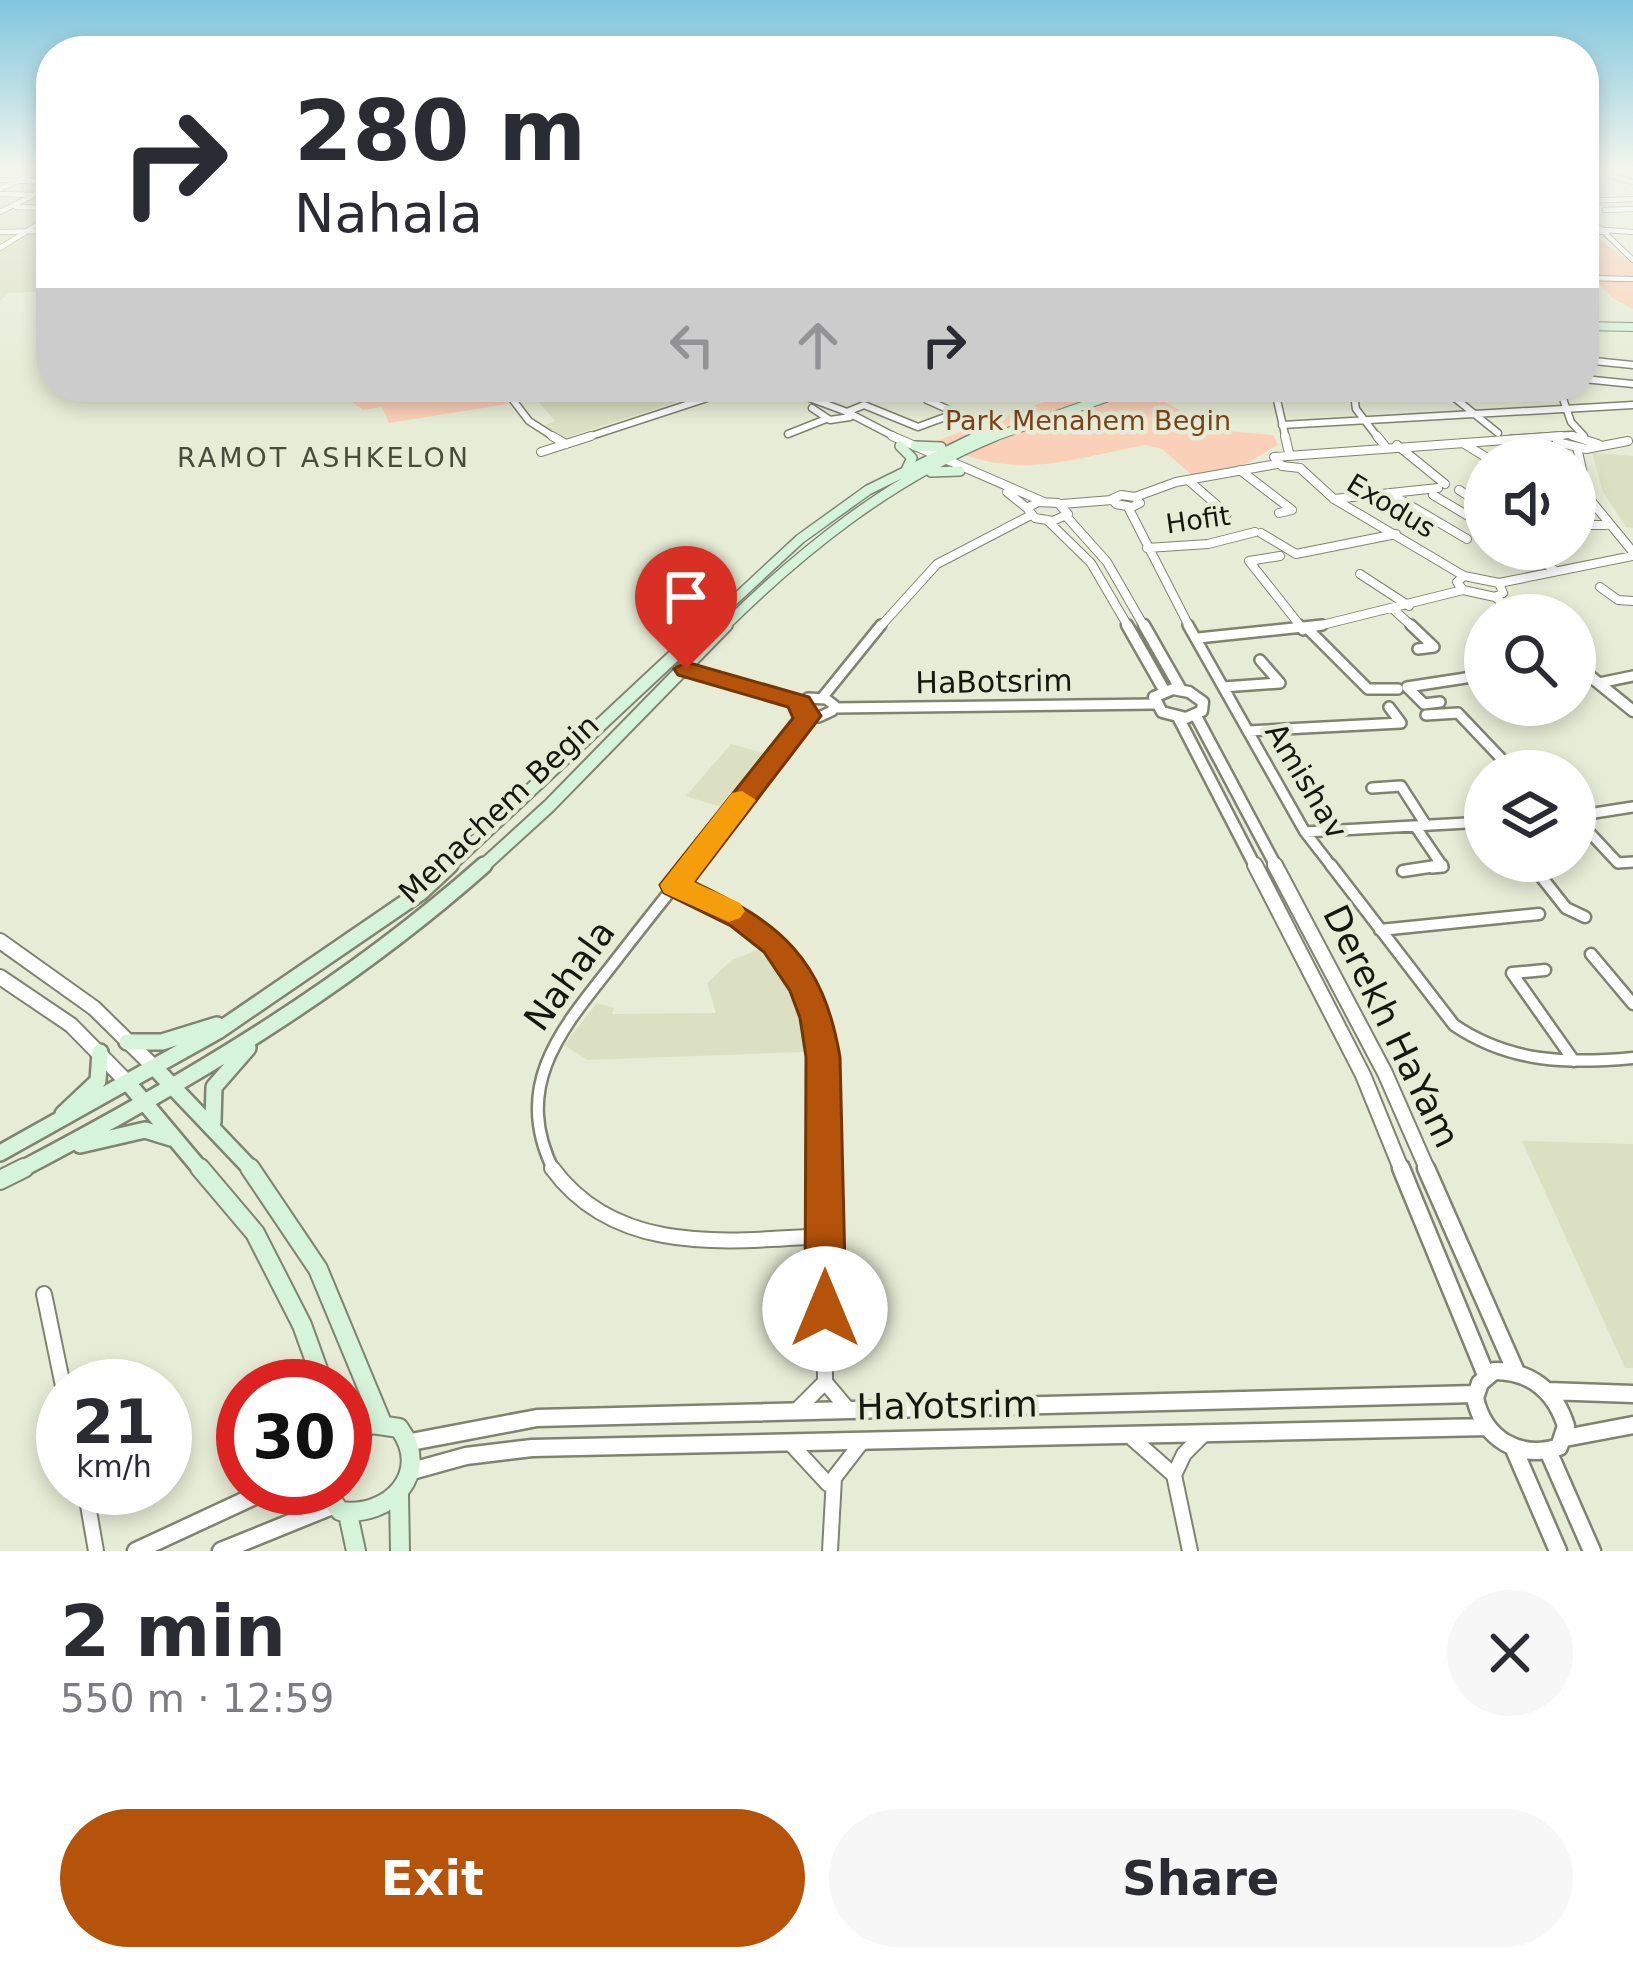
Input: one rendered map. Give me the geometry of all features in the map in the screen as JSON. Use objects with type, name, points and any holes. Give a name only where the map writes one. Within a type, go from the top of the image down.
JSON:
[{"type":"main road","points":[[1599,324],[1633,324]]},
{"type":"main road","name":"Menachem Begin","points":[[937,458],[954,446],[1065,402]]},
{"type":"main road","name":"Menachem Begin","points":[[8,1149],[129,1084],[266,1000],[421,892],[800,539],[937,458],[1088,402]]},
{"type":"main road","points":[[901,446],[912,458],[908,473],[960,471]]},
{"type":"main road","points":[[915,446],[954,446]]},
{"type":"main road","name":"Menachem Begin","points":[[0,1180],[174,1085],[363,965],[506,847],[820,544],[908,473]]},
{"type":"main road","points":[[128,1042],[176,1039],[266,1000]]},
{"type":"main road","points":[[213,1123],[214,1087],[224,1070],[287,1017]]},
{"type":"main road","points":[[8,1149],[84,1096],[98,1081],[100,1052]]},
{"type":"main road","points":[[155,1068],[213,1123],[286,1214],[321,1273],[382,1423]]},
{"type":"main road","points":[[129,1084],[255,1234],[314,1359]]},
{"type":"main road","points":[[45,1157],[124,1132],[145,1130],[177,1141]]},
{"type":"main road","points":[[372,1427],[382,1423],[399,1428],[411,1442],[412,1471],[399,1494],[379,1509],[372,1508]]},
{"type":"main road","points":[[399,1494],[400,1551]]},
{"type":"main road","points":[[341,1515],[356,1551]]},
{"type":"street","points":[[1610,240],[1633,260]]},
{"type":"street","points":[[1599,278],[1633,279]]},
{"type":"street","points":[[1599,362],[1633,365]]},
{"type":"street","points":[[1599,381],[1633,384]]},
{"type":"street","points":[[514,402],[530,421],[566,444]]},
{"type":"street","points":[[541,452],[695,402]]},
{"type":"street","points":[[800,402],[915,446],[1010,493],[1029,512],[1047,520],[1091,563],[1164,690]]},
{"type":"street","points":[[807,402],[828,414]]},
{"type":"street","points":[[846,416],[864,406],[919,427],[956,413],[931,402]]},
{"type":"street","points":[[1277,402],[1288,453]]},
{"type":"street","points":[[1357,402],[1364,421],[1385,446]]},
{"type":"street","points":[[1460,402],[1502,436],[1518,438]]},
{"type":"street","points":[[1564,402],[1571,422],[1587,438]]},
{"type":"street","points":[[1282,425],[1631,405],[1633,420]]},
{"type":"street","points":[[788,434],[828,414]]},
{"type":"street","points":[[846,416],[901,446],[1044,502],[1124,502]]},
{"type":"street","points":[[1047,520],[1124,502],[1188,480],[1385,446],[1502,436],[1566,438],[1571,422]]},
{"type":"street","points":[[1460,441],[1464,443]]},
{"type":"street","points":[[1596,442],[1630,441]]},
{"type":"street","points":[[1397,445],[1464,509]]},
{"type":"street","points":[[1277,464],[1276,455],[1288,453],[1303,463]]},
{"type":"street","name":"Exodus","points":[[1303,463],[1334,499],[1464,576]]},
{"type":"street","name":"Hofit","points":[[1240,470],[1292,511],[1279,513]]},
{"type":"street","points":[[1188,480],[1228,514],[1202,520]]},
{"type":"street","points":[[1334,499],[1439,489]]},
{"type":"street","points":[[1460,490],[1464,493]]},
{"type":"street","points":[[1388,491],[1464,537]]},
{"type":"street","points":[[686,669],[800,703],[822,698],[921,578],[957,550],[1044,502]]},
{"type":"street","name":"Amishav","points":[[1124,502],[1305,832],[1454,1025],[1488,1048],[1513,1057],[1574,1061]]},
{"type":"street","points":[[1058,503],[1107,562],[1181,690]]},
{"type":"street","points":[[1596,509],[1633,554]]},
{"type":"street","points":[[1596,525],[1607,525]]},
{"type":"street","name":"Hofit","points":[[1147,548],[1208,544],[1258,533],[1296,554],[1396,534]]},
{"type":"street","points":[[1596,560],[1633,554]]},
{"type":"street","points":[[1280,556],[1249,561],[1306,630],[1368,689],[1398,688]]},
{"type":"street","points":[[1463,590],[1457,582],[1464,576],[1499,583],[1546,570]]},
{"type":"street","points":[[1360,574],[1409,606]]},
{"type":"street","points":[[1499,583],[1504,590],[1499,594]]},
{"type":"street","points":[[1600,587],[1618,600],[1633,601]]},
{"type":"street","points":[[1198,638],[1306,630],[1463,590],[1481,594]]},
{"type":"street","points":[[1394,610],[1434,647],[1418,650]]},
{"type":"street","points":[[1223,687],[1280,683],[1260,660]]},
{"type":"street","points":[[1599,683],[1633,676]]},
{"type":"street","points":[[1440,702],[1424,704],[1407,687],[1464,678]]},
{"type":"street","points":[[1596,681],[1633,711]]},
{"type":"street","points":[[1181,690],[1164,690],[1154,697],[1155,704],[1178,717],[1196,716]]},
{"type":"street","name":"Derekh HaYam","points":[[1181,690],[1203,701],[1196,716],[1384,1073],[1516,1372]]},
{"type":"street","points":[[822,698],[834,708]]},
{"type":"street","points":[[800,703],[800,712],[808,716]]},
{"type":"street","name":"HaBotsrim","points":[[808,716],[825,716],[834,708],[1155,704]]},
{"type":"street","points":[[1248,731],[1401,723],[1389,707]]},
{"type":"street","points":[[1426,715],[1458,712],[1493,750]]},
{"type":"street","name":"Nahala","points":[[808,716],[551,1047],[534,1110],[541,1148],[567,1187],[611,1220],[637,1231],[693,1240],[826,1236]]},
{"type":"street","name":"Derekh HaYam","points":[[1178,717],[1364,1075],[1486,1375]]},
{"type":"street","points":[[1372,788],[1401,786],[1443,867],[1403,871]]},
{"type":"street","points":[[1596,813],[1633,807]]},
{"type":"street","points":[[1305,832],[1464,823]]},
{"type":"street","points":[[1596,839],[1618,863],[1633,862]]},
{"type":"street","points":[[1546,882],[1562,903],[1585,917]]},
{"type":"street","points":[[675,885],[718,904],[760,931],[791,963],[806,987],[823,1057],[825,1382],[852,1411]]},
{"type":"street","points":[[1380,930],[1539,914]]},
{"type":"street","points":[[0,941],[94,1008],[155,1068]]},
{"type":"street","points":[[1591,954],[1633,1004]]},
{"type":"street","points":[[1545,970],[1512,973],[1574,1061],[1633,1058]]},
{"type":"street","points":[[0,977],[71,1025],[129,1084]]},
{"type":"street","points":[[44,1294],[57,1359]]},
{"type":"street","points":[[1558,1551],[1514,1449],[1486,1427],[1475,1394],[1486,1375],[1516,1372],[1548,1391],[1564,1417],[1565,1438]]},
{"type":"street","points":[[793,1412],[825,1382]]},
{"type":"street","points":[[1548,1391],[1633,1394]]},
{"type":"street","name":"HaYotsrim","points":[[411,1442],[537,1418],[1475,1394]]},
{"type":"street","points":[[1549,1454],[1565,1438],[1633,1425]]},
{"type":"street","name":"HaYotsrim","points":[[412,1471],[498,1450],[1486,1427]]},
{"type":"street","points":[[1174,1475],[1189,1448],[1205,1433]]},
{"type":"street","points":[[1127,1435],[1174,1475],[1190,1551]]},
{"type":"street","points":[[830,1551],[829,1484],[847,1453],[864,1440]]},
{"type":"street","points":[[788,1442],[829,1484]]},
{"type":"street","points":[[1514,1449],[1549,1454]]},
{"type":"street","points":[[1549,1454],[1592,1551]]},
{"type":"street","points":[[136,1551],[216,1514]]},
{"type":"street","points":[[90,1515],[96,1551]]},
{"type":"street","points":[[221,1551],[305,1515]]},
{"type":"shaded area","points":[[0,240],[36,240],[36,292],[8,293],[0,301]]},
{"type":"shaded area","points":[[539,402],[677,402],[565,438],[543,426],[555,421]]},
{"type":"shaded area","points":[[1596,453],[1633,456],[1633,528],[1626,527],[1603,492]]},
{"type":"shaded area","points":[[731,744],[764,753],[721,807],[686,796]]},
{"type":"shaded area","points":[[760,949],[795,998],[805,1052],[587,1060],[564,1045],[597,1003],[614,1008],[612,1014],[716,1013],[707,983],[732,960]]},
{"type":"shaded area","points":[[1522,1141],[1633,1144],[1633,1368],[1625,1368]]},
{"type":"green space","points":[[1599,240],[1633,264],[1633,309],[1599,284]]},
{"type":"green space","points":[[352,402],[508,404],[389,423],[382,407],[363,410]]},
{"type":"green space","name":"Park Menahem Begin","points":[[1044,402],[1165,402],[1217,430],[1273,435],[1278,445],[1245,464],[1192,475],[1162,449],[1145,445],[1063,462],[1014,465],[989,462],[933,442]]},
{"type":"slow traffic","points":[[729,911],[675,885],[742,800]]},
{"type":"district","name":"RAMOT ASHKELON","points":[[324,458]]},
{"type":"route","points":[[686,669],[800,703],[800,712],[808,716],[675,885],[742,918],[775,944],[806,987],[817,1018],[823,1057],[825,1309]]}]
